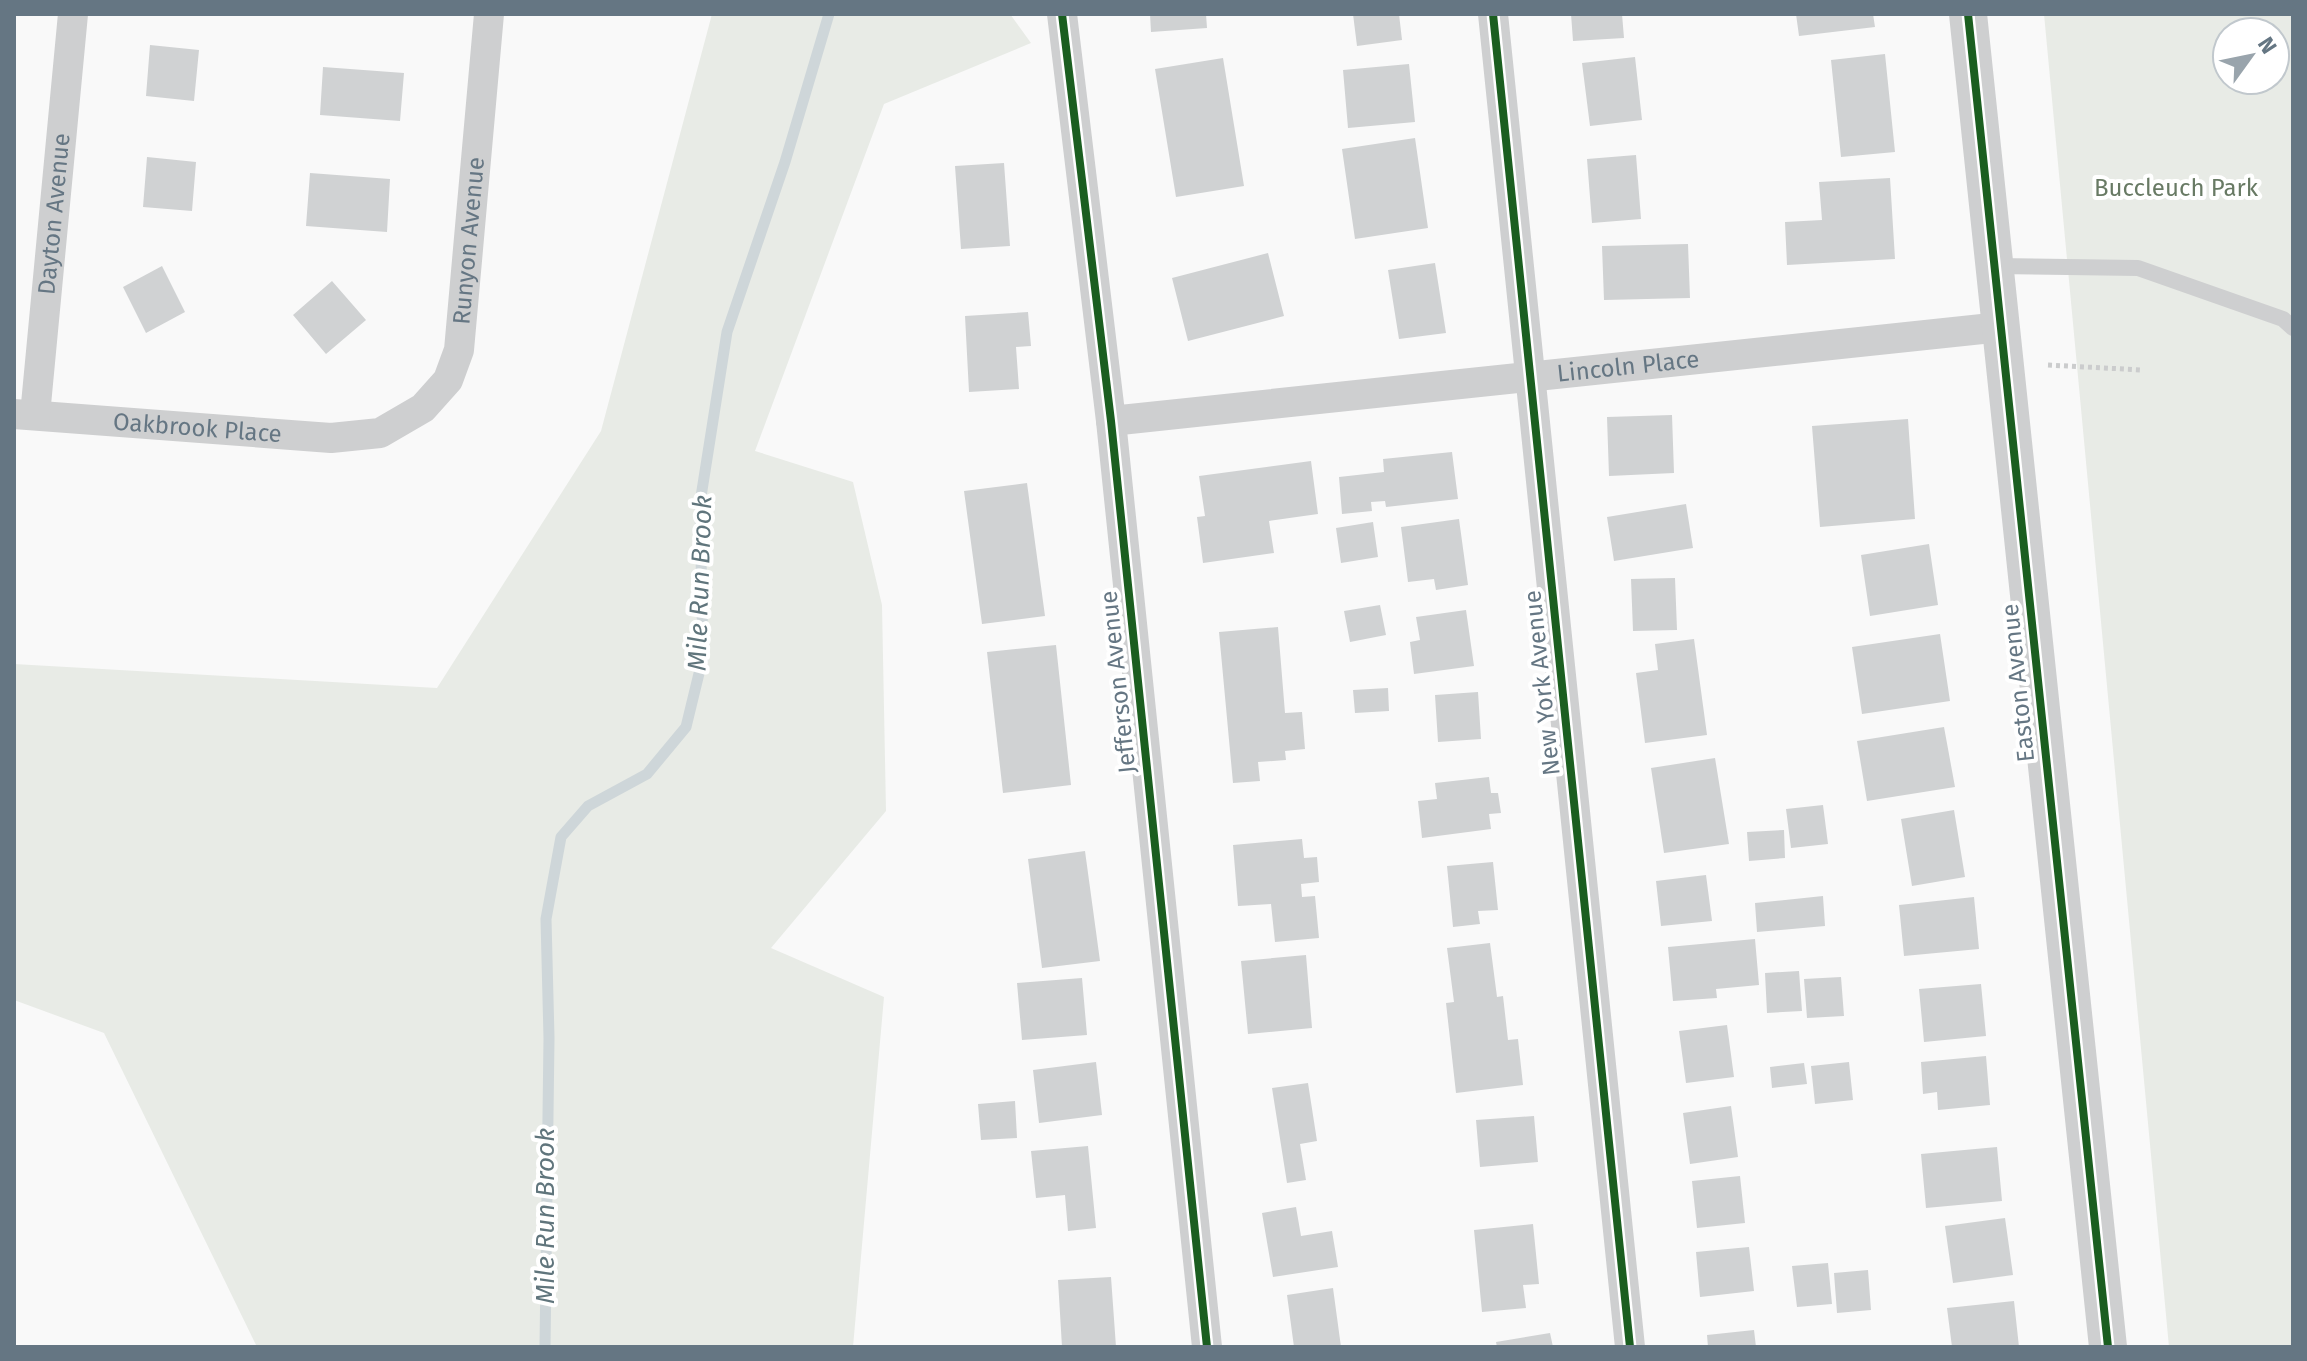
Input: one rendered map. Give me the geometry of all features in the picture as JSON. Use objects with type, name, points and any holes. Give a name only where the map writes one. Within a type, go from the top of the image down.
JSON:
[{"type":"street","name":"Dayton Avenue","points":[[24,414],[73,14]]},
{"type":"street","name":"Runyon Avenue","points":[[380,433],[423,408],[448,380],[459,350],[489,14]]},
{"type":"street","name":"Jefferson Avenue","points":[[1062,14],[1111,421],[1207,1347]]},
{"type":"street","name":"New York Avenue","points":[[1493,14],[1630,1347]]},
{"type":"street","name":"Easton Avenue","points":[[1968,14],[2108,1347]]},
{"type":"street","name":"Lincoln Place","points":[[1111,421],[2001,327]]},
{"type":"street","name":"Oakbrook Place","points":[[24,414],[331,438],[380,433]]},
{"type":"lane","points":[[1995,266],[2138,268],[2283,319],[2293,328]]},
{"type":"path","points":[[2048,365],[2142,370]]},
{"type":"green space","points":[[712,14],[1010,14],[1031,43],[884,104],[755,451],[853,482],[882,605],[886,811],[771,948],[884,997],[853,1347],[257,1347],[104,1033],[14,1000],[14,664],[437,688],[601,431]]},
{"type":"green space","name":"Buccleuch Park","points":[[2044,14],[2293,14],[2293,1347],[2169,1347]]},
{"type":"building","points":[[1150,14],[1206,14],[1207,28],[1151,32]]},
{"type":"building","points":[[1353,14],[1399,14],[1402,40],[1357,46]]},
{"type":"building","points":[[1571,14],[1622,14],[1624,38],[1573,41]]},
{"type":"building","points":[[1796,14],[1873,14],[1875,27],[1799,36]]},
{"type":"building","points":[[150,45],[199,50],[194,101],[146,96]]},
{"type":"building","points":[[1885,54],[1895,152],[1841,157],[1831,60]]},
{"type":"building","points":[[1635,57],[1642,120],[1590,126],[1582,63]]},
{"type":"building","points":[[1223,58],[1244,186],[1176,197],[1155,69]]},
{"type":"building","points":[[1409,64],[1415,122],[1348,128],[1343,70]]},
{"type":"building","points":[[323,67],[404,73],[400,121],[320,115]]},
{"type":"building","points":[[1415,138],[1428,228],[1355,239],[1342,149]]},
{"type":"building","points":[[1636,155],[1641,219],[1592,223],[1587,159]]},
{"type":"building","points":[[147,157],[196,162],[192,211],[143,207]]},
{"type":"building","points":[[1004,163],[1010,246],[961,249],[955,166]]},
{"type":"building","points":[[310,173],[390,179],[387,232],[306,226]]},
{"type":"building","points":[[1890,178],[1895,259],[1787,265],[1785,222],[1822,220],[1819,182]]},
{"type":"building","points":[[1688,244],[1690,298],[1604,300],[1602,246]]},
{"type":"building","points":[[1268,253],[1284,316],[1188,341],[1172,278]]},
{"type":"building","points":[[1435,263],[1446,333],[1399,339],[1388,270]]},
{"type":"building","points":[[162,266],[185,312],[146,333],[123,287]]},
{"type":"building","points":[[332,281],[366,320],[326,354],[293,315]]},
{"type":"building","points":[[1028,312],[1031,346],[1016,347],[1019,389],[969,392],[965,316]]},
{"type":"building","points":[[1672,415],[1674,473],[1609,476],[1607,417]]},
{"type":"building","points":[[1908,419],[1915,519],[1820,527],[1812,426]]},
{"type":"building","points":[[1452,452],[1458,499],[1386,507],[1385,501],[1371,502],[1372,511],[1342,514],[1339,477],[1384,472],[1383,459]]},
{"type":"building","points":[[1311,461],[1318,514],[1269,521],[1274,553],[1203,563],[1197,517],[1205,516],[1199,476]]},
{"type":"building","points":[[1027,483],[1045,616],[982,624],[964,491]]},
{"type":"building","points":[[1686,504],[1693,548],[1614,561],[1607,517]]},
{"type":"building","points":[[1459,519],[1468,585],[1436,590],[1434,579],[1408,582],[1401,527]]},
{"type":"building","points":[[1373,522],[1378,557],[1341,563],[1336,528]]},
{"type":"building","points":[[1929,544],[1938,605],[1870,616],[1861,555]]},
{"type":"building","points":[[1675,578],[1677,630],[1633,631],[1631,579]]},
{"type":"building","points":[[1380,605],[1386,635],[1350,642],[1344,611]]},
{"type":"building","points":[[1466,610],[1474,666],[1414,674],[1410,642],[1420,640],[1416,617]]},
{"type":"building","points":[[1278,627],[1285,713],[1302,712],[1305,749],[1285,751],[1286,760],[1258,762],[1260,781],[1233,783],[1219,632]]},
{"type":"building","points":[[1940,634],[1950,701],[1862,714],[1852,647]]},
{"type":"building","points":[[1694,639],[1707,735],[1645,743],[1636,673],[1658,670],[1655,644]]},
{"type":"building","points":[[1056,645],[1071,785],[1003,793],[987,652]]},
{"type":"building","points":[[1388,688],[1389,711],[1355,713],[1353,690]]},
{"type":"building","points":[[1478,692],[1481,739],[1438,742],[1435,695]]},
{"type":"building","points":[[1944,727],[1955,787],[1867,801],[1857,741]]},
{"type":"building","points":[[1715,758],[1729,844],[1664,853],[1651,768]]},
{"type":"building","points":[[1489,777],[1491,793],[1498,793],[1501,813],[1489,814],[1491,829],[1422,838],[1418,801],[1437,799],[1435,783]]},
{"type":"building","points":[[1823,805],[1828,844],[1791,848],[1786,809]]},
{"type":"building","points":[[1954,810],[1965,877],[1912,886],[1901,819]]},
{"type":"building","points":[[1784,830],[1785,858],[1749,861],[1747,832]]},
{"type":"building","points":[[1302,839],[1304,858],[1317,857],[1319,882],[1301,884],[1302,897],[1315,896],[1319,938],[1275,942],[1271,904],[1238,906],[1233,845]]},
{"type":"building","points":[[1085,851],[1100,961],[1042,968],[1028,859]]},
{"type":"building","points":[[1493,862],[1498,910],[1478,911],[1480,924],[1453,927],[1447,866]]},
{"type":"building","points":[[1706,875],[1712,921],[1661,926],[1656,881]]},
{"type":"building","points":[[1823,896],[1825,926],[1757,932],[1755,903]]},
{"type":"building","points":[[1974,897],[1979,949],[1904,956],[1899,905]]},
{"type":"building","points":[[1755,939],[1759,985],[1716,989],[1717,998],[1673,1001],[1668,947]]},
{"type":"building","points":[[1490,943],[1497,997],[1503,996],[1508,1040],[1518,1039],[1523,1085],[1456,1093],[1446,1003],[1454,1002],[1447,948]]},
{"type":"building","points":[[1306,955],[1312,1028],[1248,1034],[1241,961]]},
{"type":"building","points":[[1799,971],[1802,1011],[1767,1013],[1765,973]]},
{"type":"building","points":[[1841,977],[1844,1016],[1807,1018],[1804,979]]},
{"type":"building","points":[[1082,978],[1087,1035],[1022,1040],[1017,983]]},
{"type":"building","points":[[1981,984],[1986,1036],[1924,1042],[1919,989]]},
{"type":"building","points":[[1727,1025],[1734,1077],[1686,1083],[1679,1031]]},
{"type":"building","points":[[1986,1056],[1990,1105],[1938,1110],[1937,1092],[1923,1094],[1921,1062]]},
{"type":"building","points":[[1096,1062],[1102,1115],[1039,1123],[1033,1070]]},
{"type":"building","points":[[1849,1062],[1853,1100],[1815,1104],[1811,1066]]},
{"type":"building","points":[[1804,1063],[1807,1084],[1772,1088],[1770,1067]]},
{"type":"building","points":[[1308,1083],[1317,1141],[1300,1144],[1306,1180],[1287,1183],[1272,1088]]},
{"type":"building","points":[[1015,1101],[1017,1138],[981,1140],[978,1104]]},
{"type":"building","points":[[1731,1106],[1738,1157],[1690,1164],[1683,1113]]},
{"type":"building","points":[[1534,1116],[1538,1162],[1480,1167],[1476,1120]]},
{"type":"building","points":[[1088,1146],[1096,1228],[1068,1231],[1065,1195],[1036,1198],[1031,1151]]},
{"type":"building","points":[[1997,1147],[2002,1201],[1926,1208],[1921,1154]]},
{"type":"building","points":[[1740,1176],[1745,1223],[1697,1228],[1692,1181]]},
{"type":"building","points":[[1296,1207],[1301,1236],[1332,1231],[1338,1267],[1273,1277],[1262,1213]]},
{"type":"building","points":[[2005,1218],[2013,1275],[1953,1283],[1945,1226]]},
{"type":"building","points":[[1533,1224],[1539,1284],[1523,1285],[1526,1308],[1482,1312],[1474,1230]]},
{"type":"building","points":[[1749,1247],[1754,1291],[1700,1297],[1696,1252]]},
{"type":"building","points":[[1828,1263],[1832,1304],[1797,1307],[1792,1266]]},
{"type":"building","points":[[1868,1270],[1871,1310],[1837,1313],[1834,1273]]},
{"type":"building","points":[[1111,1277],[1116,1347],[1062,1347],[1058,1280]]},
{"type":"building","points":[[1333,1288],[1341,1347],[1294,1347],[1287,1295]]},
{"type":"building","points":[[2014,1301],[2019,1347],[1952,1347],[1947,1308]]},
{"type":"building","points":[[1754,1330],[1756,1347],[1708,1347],[1707,1335]]},
{"type":"building","points":[[1550,1333],[1553,1347],[1497,1347],[1496,1342]]},
{"type":"waterway","name":"Mile Run Brook","points":[[545,1347],[549,1038],[546,919],[561,837],[588,806],[647,774],[686,727],[703,657],[700,503],[727,332],[785,162],[829,14]]},
{"type":"cycle path","points":[[1062,14],[1111,421],[1207,1347]]},
{"type":"cycle path","points":[[1493,14],[1630,1347]]},
{"type":"cycle path","points":[[1968,14],[2108,1347]]}]
